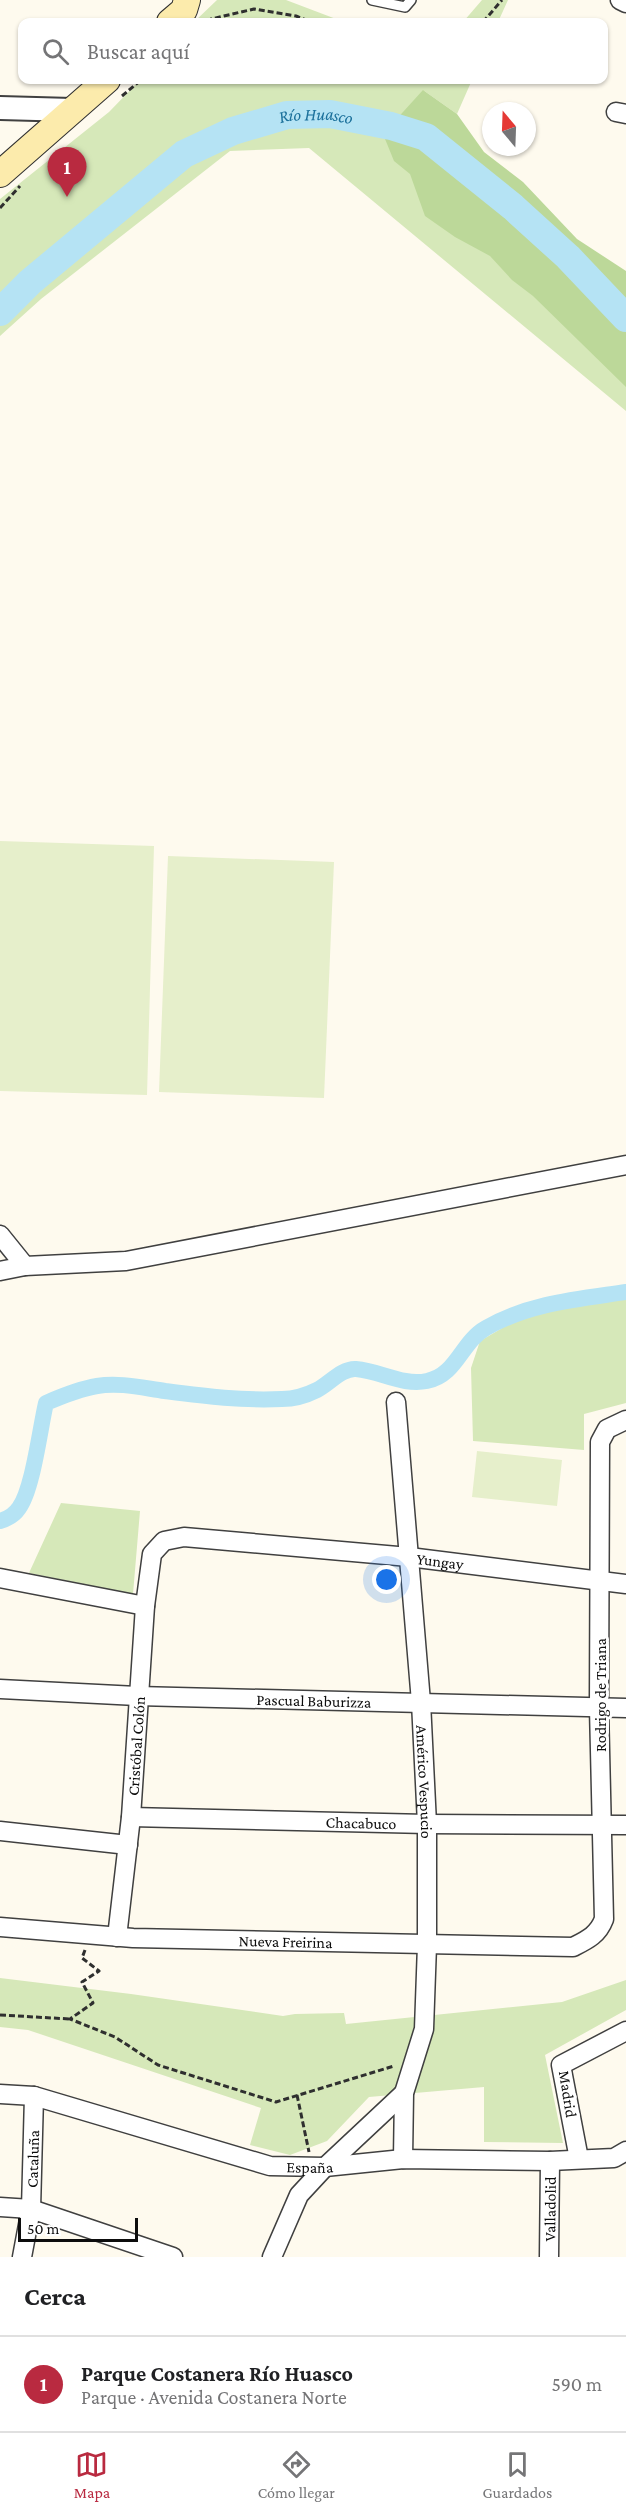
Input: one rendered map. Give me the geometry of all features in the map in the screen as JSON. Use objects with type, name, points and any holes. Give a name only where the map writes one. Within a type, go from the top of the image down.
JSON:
[{"type":"main road","points":[[175,18],[184,10],[187,0]]},
{"type":"main road","points":[[0,174],[101,84]]},
{"type":"street","points":[[620,0],[626,3]]},
{"type":"street","points":[[0,108],[72,110]]},
{"type":"street","points":[[0,1271],[25,1266],[126,1262],[626,1165]]},
{"type":"street","points":[[0,1234],[25,1266]]},
{"type":"street","name":"Américo Vespucio","points":[[396,1402],[421,1702],[427,1824],[424,2029],[404,2093],[403,2159]]},
{"type":"street","name":"Rodrigo de Triana","points":[[573,1947],[590,1939],[600,1930],[604,1919],[599,1708],[600,1442],[607,1429],[626,1420]]},
{"type":"street","name":"Yungay","points":[[152,1554],[164,1541],[184,1537],[409,1557],[626,1584]]},
{"type":"street","name":"Cristóbal Colón","points":[[117,1936],[131,1816],[137,1696],[152,1554]]},
{"type":"street","points":[[0,1578],[145,1606]]},
{"type":"street","name":"Pascual Baburizza","points":[[0,1689],[137,1696],[626,1708]]},
{"type":"street","name":"Chacabuco","points":[[131,1816],[427,1824],[626,1825]]},
{"type":"street","points":[[0,1831],[128,1845]]},
{"type":"street","name":"Nueva Freirina","points":[[0,1927],[117,1936],[573,1947]]},
{"type":"street","name":"Madrid","points":[[579,2159],[561,2065],[626,2031]]},
{"type":"street","points":[[272,2257],[299,2195],[319,2167],[404,2093]]},
{"type":"street","name":"España","points":[[0,2094],[34,2096],[270,2166],[319,2167],[403,2159],[550,2162],[614,2158],[626,2151]]},
{"type":"street","name":"Cataluña","points":[[22,2257],[31,2208],[34,2096]]},
{"type":"street","name":"Valladolid","points":[[549,2257],[550,2162]]},
{"type":"street","points":[[0,2207],[31,2208],[173,2257]]},
{"type":"lane","points":[[372,0],[405,7],[411,0]]},
{"type":"path","points":[[486,18],[502,0]]},
{"type":"path","points":[[215,18],[254,9],[301,18]]},
{"type":"path","points":[[70,2019],[93,2003],[82,1982],[99,1971],[82,1958],[89,1934]]},
{"type":"path","points":[[0,2015],[70,2019],[115,2037],[158,2065],[276,2102],[414,2061]]},
{"type":"path","points":[[297,2095],[319,2167]]},
{"type":"green space","points":[[217,0],[286,0],[333,18],[198,18]]},
{"type":"green space","points":[[482,0],[508,0],[500,18],[466,18]]},
{"type":"green space","points":[[136,84],[470,84],[457,114],[423,90],[626,334],[626,411],[309,148],[230,151],[41,299],[0,336],[0,199],[109,112]]},
{"type":"green space","points":[[423,90],[457,114],[482,149],[482,156],[489,156],[523,182],[577,239],[626,271],[626,387],[533,296],[512,280],[490,256],[455,237],[425,216],[410,174],[394,161],[383,134]]},
{"type":"green space","points":[[0,841],[154,846],[147,1095],[0,1091]]},
{"type":"green space","points":[[168,856],[334,862],[324,1098],[159,1092]]},
{"type":"green space","points":[[626,1289],[626,1403],[584,1414],[584,1450],[473,1441],[471,1368],[480,1341],[535,1309]]},
{"type":"green space","points":[[477,1451],[562,1460],[557,1506],[472,1497]]},
{"type":"green space","points":[[61,1503],[140,1511],[133,1594],[29,1573]]},
{"type":"green space","points":[[0,1978],[283,2016],[344,2013],[346,2024],[562,2002],[626,1980],[626,2010],[545,2055],[563,2143],[484,2142],[484,2087],[369,2097],[327,2141],[290,2155],[250,2145],[261,2108],[28,2030],[0,2027]]},
{"type":"waterway","name":"Río Huasco","points":[[0,312],[30,282],[184,154],[233,131],[287,115],[330,114],[391,126],[426,137],[513,207],[568,257],[626,318]]},
{"type":"waterway","points":[[0,1521],[15,1512],[24,1499],[32,1473],[46,1403],[71,1393],[97,1386],[114,1385],[223,1398],[286,1399],[313,1392],[351,1369],[365,1370],[409,1382],[427,1381],[445,1372],[470,1341],[486,1328],[502,1320],[554,1303],[626,1292]]},
{"type":"place","name":"Parque Costanera Río Huasco","points":[[67,197]]}]
